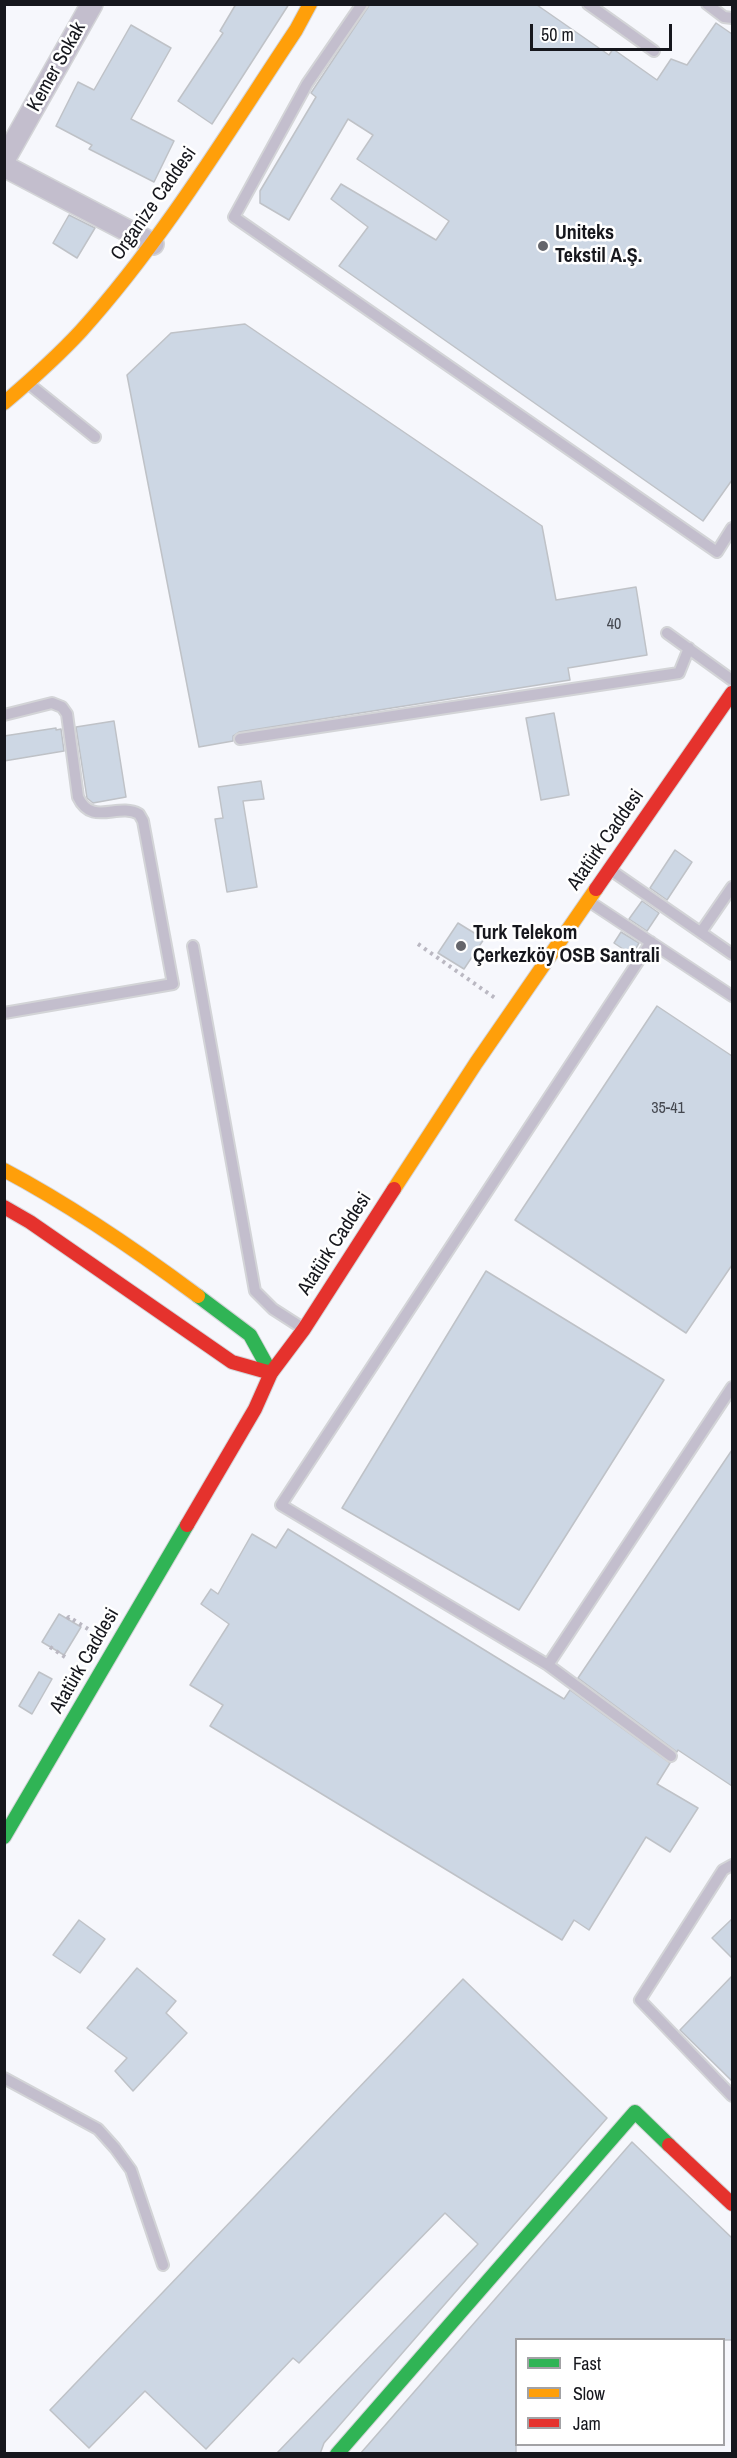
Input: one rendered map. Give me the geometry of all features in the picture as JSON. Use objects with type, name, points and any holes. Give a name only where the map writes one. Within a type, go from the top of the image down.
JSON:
[{"type":"street","name":"Kemer Sokak","points":[[4,160],[92,4]]},
{"type":"street","name":"Organize Caddesi","points":[[4,403],[29,384],[89,325],[153,244],[310,5]]},
{"type":"street","points":[[4,166],[153,244]]},
{"type":"street","name":"Atatürk Caddesi","points":[[4,1837],[255,1409],[271,1373],[304,1329],[476,1063],[732,693]]},
{"type":"street","points":[[4,1170],[45,1192],[160,1268],[250,1335],[271,1373]]},
{"type":"street","points":[[4,1208],[30,1222],[232,1362],[271,1373]]},
{"type":"street","points":[[337,2454],[635,2112],[732,2204]]},
{"type":"lane","points":[[362,4],[307,84],[234,217],[717,552],[732,528]]},
{"type":"lane","points":[[588,4],[654,51]]},
{"type":"lane","points":[[707,4],[724,17],[732,18]]},
{"type":"lane","points":[[29,384],[95,437]]},
{"type":"lane","points":[[667,633],[732,680]]},
{"type":"lane","points":[[240,739],[679,673],[689,648]]},
{"type":"lane","points":[[4,715],[52,703],[62,707],[67,714],[78,797],[82,806],[101,813],[126,810],[139,814],[143,821],[173,984],[4,1012]]},
{"type":"lane","points":[[609,869],[732,954]]},
{"type":"lane","points":[[701,932],[732,887]]},
{"type":"lane","points":[[587,900],[732,996]]},
{"type":"lane","points":[[651,942],[281,1505],[548,1665],[670,1756]]},
{"type":"lane","points":[[193,946],[255,1291],[273,1309],[304,1329]]},
{"type":"lane","points":[[548,1665],[732,1387]]},
{"type":"lane","points":[[732,1865],[723,1870],[640,2000],[732,2096]]},
{"type":"lane","points":[[4,2078],[98,2129],[115,2148],[131,2170],[163,2265]]},
{"type":"path","points":[[418,944],[496,998]]},
{"type":"path","points":[[67,1619],[69,1617],[88,1629]]},
{"type":"path","points":[[50,1647],[68,1659]]},
{"type":"building","points":[[236,4],[289,4],[212,124],[178,101],[223,33],[220,31]]},
{"type":"building","name":"Uniteks Tekstil A.Ş.","points":[[370,4],[537,5],[609,55],[613,49],[657,80],[671,59],[687,65],[716,23],[732,34],[732,480],[703,521],[339,266],[368,227],[331,199],[341,184],[436,240],[449,221],[357,159],[373,135],[348,119],[289,220],[260,203],[260,191],[316,97],[311,93]]},
{"type":"building","points":[[131,25],[171,48],[131,119],[174,141],[154,182],[89,149],[92,145],[56,126],[78,82],[94,90]]},
{"type":"building","points":[[69,215],[95,228],[77,258],[53,243]]},
{"type":"building","points":[[245,324],[542,526],[556,600],[636,587],[647,655],[568,668],[570,680],[239,732],[233,736],[233,741],[199,747],[127,375],[171,333]]},
{"type":"building","points":[[554,713],[569,795],[541,800],[526,718]]},
{"type":"building","points":[[114,721],[126,797],[93,803],[87,798],[76,727]]},
{"type":"building","points":[[56,728],[56,730],[61,729],[64,751],[4,761],[4,736]]},
{"type":"building","points":[[261,781],[264,799],[243,801],[257,887],[227,892],[215,819],[223,818],[218,787]]},
{"type":"building","points":[[675,850],[692,862],[667,900],[650,888]]},
{"type":"building","points":[[642,901],[659,913],[647,931],[629,919]]},
{"type":"building","name":"Turk Telekom Çerkezköy OSB Santrali","points":[[458,923],[484,939],[464,969],[438,953]]},
{"type":"building","points":[[621,932],[639,943],[632,955],[614,943]]},
{"type":"building","points":[[657,1006],[732,1056],[732,1265],[686,1333],[515,1220]]},
{"type":"building","points":[[486,1271],[664,1380],[519,1610],[342,1508]]},
{"type":"building","points":[[732,1450],[732,1786],[678,1750],[677,1752],[578,1678]]},
{"type":"building","points":[[288,1529],[564,1699],[570,1690],[670,1763],[657,1784],[698,1808],[670,1852],[646,1837],[589,1930],[574,1920],[562,1940],[210,1726],[223,1705],[190,1685],[229,1624],[201,1604],[211,1589],[218,1594],[252,1534],[276,1548]]},
{"type":"building","points":[[59,1614],[81,1627],[64,1655],[42,1642]]},
{"type":"building","points":[[39,1672],[52,1679],[32,1714],[19,1706]]},
{"type":"building","points":[[732,1919],[732,1958],[712,1938]]},
{"type":"building","points":[[79,1920],[105,1939],[80,1973],[53,1955]]},
{"type":"building","points":[[137,1968],[176,2001],[166,2013],[187,2033],[133,2091],[115,2071],[127,2058],[87,2028]]},
{"type":"building","points":[[732,1976],[732,2081],[680,2030]]},
{"type":"building","points":[[463,1979],[607,2118],[324,2443],[320,2454],[276,2454],[478,2244],[445,2213],[299,2363],[293,2358],[206,2449],[145,2391],[89,2448],[50,2410]]},
{"type":"building","points":[[632,2142],[732,2238],[732,2340],[725,2340],[725,2338],[515,2338],[516,2454],[360,2454]]},
{"type":"traffic: fast","points":[[198,1296],[250,1335],[271,1373]]},
{"type":"traffic: fast","points":[[4,1837],[187,1525]]},
{"type":"traffic: fast","points":[[337,2454],[635,2112],[669,2145]]},
{"type":"traffic: slow","points":[[4,403],[72,341],[140,260],[220,146],[296,30],[310,4]]},
{"type":"traffic: slow","points":[[394,1189],[476,1063],[596,889]]},
{"type":"traffic: slow","points":[[4,1170],[103,1229],[198,1296]]},
{"type":"traffic: jam","points":[[596,889],[732,693]]},
{"type":"traffic: jam","points":[[187,1525],[255,1409],[271,1373],[304,1329],[394,1189]]},
{"type":"traffic: jam","points":[[4,1207],[30,1222],[232,1362],[271,1373]]},
{"type":"traffic: jam","points":[[669,2145],[732,2204]]},
{"type":"place","name":"Uniteks Tekstil A.Ş.","points":[[543,246]]},
{"type":"place","name":"Turk Telekom Çerkezköy OSB Santrali","points":[[461,946]]}]
